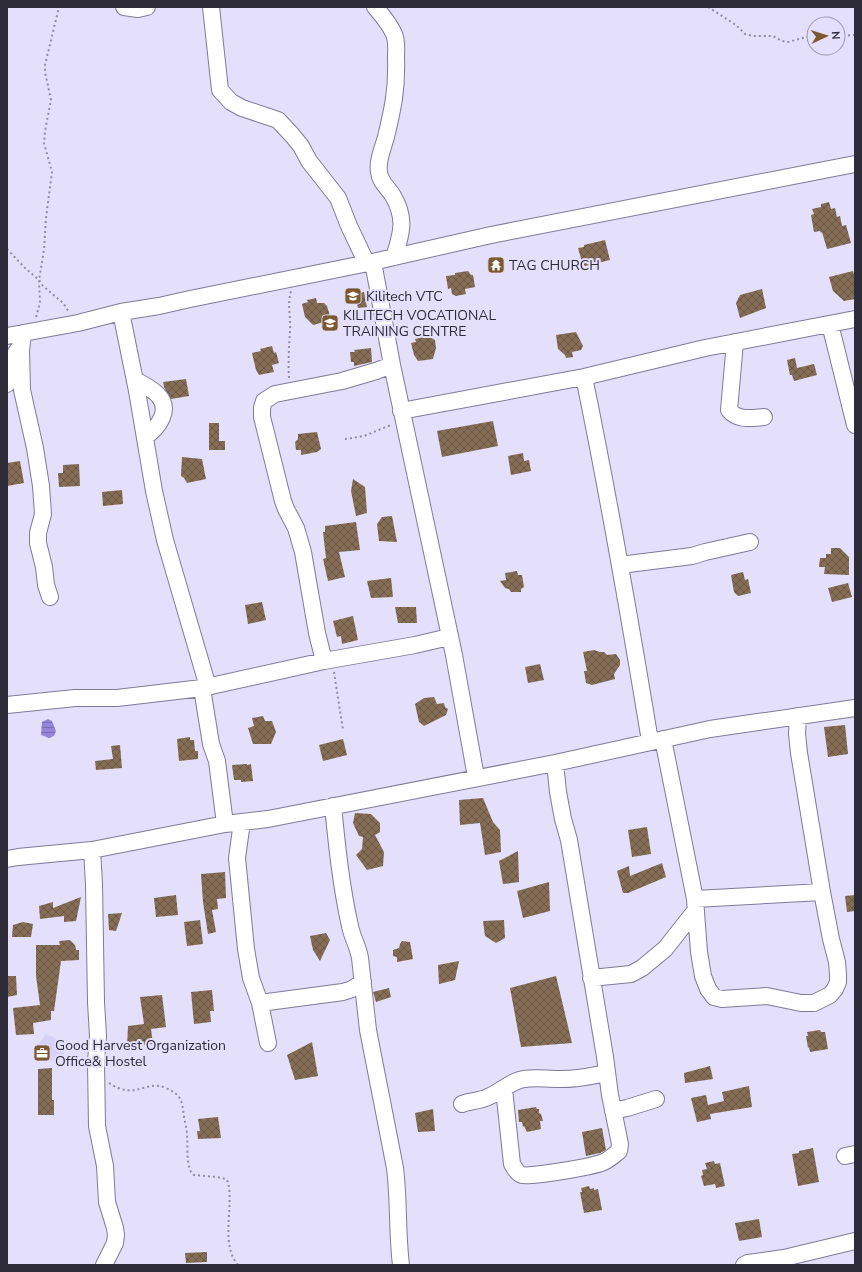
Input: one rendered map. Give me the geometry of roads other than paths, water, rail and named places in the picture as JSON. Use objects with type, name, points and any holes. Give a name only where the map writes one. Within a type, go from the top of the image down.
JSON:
[{"type":"street","points":[[124,7],[138,9],[147,7]]},
{"type":"street","points":[[211,7],[220,90],[232,102],[242,108],[278,120],[292,135],[301,146],[309,161],[338,198],[349,226],[370,263],[449,637],[476,777]]},
{"type":"street","points":[[375,7],[391,30],[396,44],[397,75],[394,104],[380,158],[379,172],[382,182],[392,194],[402,217],[401,237],[394,256]]},
{"type":"street","points":[[7,336],[25,336],[121,312],[159,306],[370,263],[394,256],[491,236],[855,164]]},
{"type":"street","points":[[121,312],[135,380],[154,492],[165,540],[205,688],[211,744],[216,761],[226,824]]},
{"type":"street","points":[[402,415],[584,377],[705,348],[855,319]]},
{"type":"street","points":[[830,324],[855,425]]},
{"type":"street","points":[[7,384],[13,357],[25,336]]},
{"type":"street","points":[[25,336],[22,390],[35,448],[43,504],[43,514],[38,533],[38,543],[44,567],[46,585],[50,597]]},
{"type":"street","points":[[735,342],[729,410],[736,416],[743,418],[764,417]]},
{"type":"street","points":[[328,660],[317,633],[301,546],[296,528],[283,501],[262,417],[262,408],[264,401],[275,394],[353,378],[392,365]]},
{"type":"street","points":[[584,377],[620,565],[656,740],[695,905],[699,952],[703,976],[708,989],[714,997],[722,999],[767,996],[801,1003],[814,1003],[830,995],[834,989],[838,975],[822,892],[799,753],[797,734],[798,716]]},
{"type":"street","points":[[135,380],[145,385],[158,396],[163,405],[163,416],[160,424],[145,437]]},
{"type":"street","points":[[620,565],[692,556],[750,542]]},
{"type":"street","points":[[7,705],[75,698],[117,698],[205,688],[328,660],[351,657],[449,637]]},
{"type":"street","points":[[7,859],[22,856],[92,850],[226,824],[268,819],[476,777],[555,763],[710,729],[855,708]]},
{"type":"street","points":[[504,1089],[512,1164],[516,1172],[521,1175],[544,1173],[601,1163],[611,1158],[619,1151],[620,1144],[613,1111],[569,840],[558,792],[555,763]]},
{"type":"street","points":[[333,806],[340,867],[352,938],[360,954],[372,1056],[395,1168],[398,1190],[400,1265]]},
{"type":"street","points":[[242,822],[237,858],[246,949],[251,978],[260,1004],[268,1043]]},
{"type":"street","points":[[92,850],[98,1036],[96,1073],[97,1126],[105,1166],[107,1202],[116,1235],[115,1243],[104,1265]]},
{"type":"street","points":[[591,978],[630,974],[642,968],[665,949],[695,905],[822,892]]},
{"type":"street","points":[[260,1004],[343,992],[352,989],[363,982]]},
{"type":"street","points":[[462,1104],[488,1098],[504,1089],[514,1081],[534,1077],[557,1079],[576,1078],[607,1073]]},
{"type":"street","points":[[613,1111],[656,1099]]},
{"type":"street","points":[[744,1265],[748,1263],[784,1258],[855,1241]]},
{"type":"place","name":"TAG CHURCH","points":[[496,265]]},
{"type":"place","name":"Kilitech VTC","points":[[353,296]]},
{"type":"place","name":"KILITECH VOCATIONAL TRAINING CENTRE","points":[[330,323]]},
{"type":"place","name":"Good Harvest Organization Office& Hostel","points":[[42,1053]]}]
